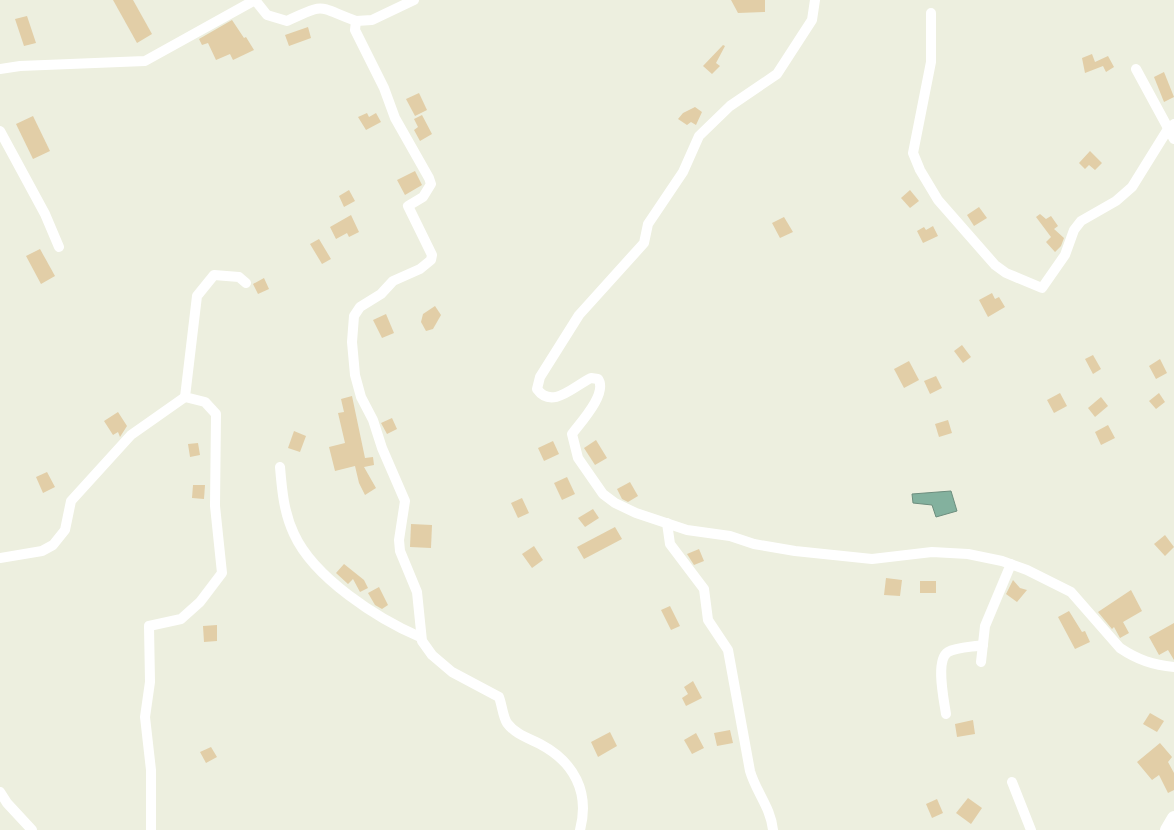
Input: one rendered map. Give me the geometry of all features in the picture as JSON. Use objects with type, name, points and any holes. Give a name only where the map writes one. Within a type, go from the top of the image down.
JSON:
[{"type":"highway","points":[[1167,830],[1174,818]]},
{"type":"street","points":[[0,69],[20,66],[145,61],[255,0],[267,15],[287,21],[315,7],[325,8],[356,21],[372,20],[414,0]]},
{"type":"street","points":[[815,0],[812,20],[776,74],[730,106],[699,136],[683,172],[648,224],[644,243],[579,315],[537,383],[538,389],[542,396],[550,399],[558,398],[591,378],[598,379],[602,388],[594,405],[572,434],[578,458],[603,494],[615,504],[668,523],[795,551],[872,559],[932,552],[968,554],[1011,564],[1071,592],[1120,648],[1129,654],[1146,663],[1174,667]]},
{"type":"street","points":[[931,12],[931,62],[913,152],[920,170],[938,200],[1006,274],[1042,288],[1065,255],[1074,230],[1081,221],[1116,202],[1132,187],[1171,127]]},
{"type":"street","points":[[356,21],[355,30],[384,88],[395,118],[431,184],[423,196],[408,206],[429,247],[432,255],[431,260],[420,269],[393,281],[381,294],[360,307],[354,316],[352,342],[355,375],[361,396],[373,420],[382,448],[405,501],[399,540],[400,551],[417,592],[421,617],[420,636]]},
{"type":"street","points":[[1136,69],[1171,127],[1174,139]]},
{"type":"street","points":[[0,131],[45,214],[60,247]]},
{"type":"street","points":[[0,558],[42,551],[53,545],[65,530],[71,502],[77,494],[131,435],[185,397],[197,296],[214,276],[239,277],[246,283]]},
{"type":"street","points":[[151,830],[151,770],[145,717],[150,682],[149,626],[181,619],[200,602],[222,573],[215,506],[216,414],[205,402],[185,397]]},
{"type":"street","points":[[280,467],[282,498],[294,534],[302,548],[322,570],[369,612],[420,636],[432,655],[452,672],[499,697],[506,722],[521,735],[540,744],[568,764],[583,792],[583,820],[580,830]]},
{"type":"street","points":[[668,523],[670,544],[704,589],[708,620],[728,650],[750,771],[755,788],[771,818],[773,830]]},
{"type":"street","points":[[981,662],[985,626],[1011,564]]},
{"type":"street","points":[[946,714],[941,666],[943,657],[949,652],[983,645]]},
{"type":"street","points":[[1012,782],[1031,830]]},
{"type":"street","points":[[0,792],[7,803],[32,830]]},
{"type":"shaded area","points":[[951,491],[957,511],[936,517],[932,505],[913,503],[912,494]]},
{"type":"building","points":[[113,0],[133,0],[152,34],[137,43]]},
{"type":"building","points":[[731,0],[765,0],[765,12],[738,13]]},
{"type":"building","points":[[27,16],[36,43],[24,46],[15,19]]},
{"type":"building","points":[[232,20],[254,50],[233,60],[230,54],[216,60],[208,43],[202,45],[199,39]]},
{"type":"building","points":[[308,27],[311,38],[289,46],[285,35]]},
{"type":"building","points":[[723,45],[725,46],[716,63],[720,66],[712,74],[703,66]]},
{"type":"building","points":[[1092,54],[1095,62],[1108,56],[1114,67],[1106,72],[1103,66],[1085,73],[1082,58]]},
{"type":"building","points":[[1164,72],[1174,97],[1164,102],[1154,77]]},
{"type":"building","points":[[419,93],[427,110],[415,116],[406,99]]},
{"type":"building","points":[[695,107],[702,112],[696,125],[691,122],[687,125],[678,119],[683,113]]},
{"type":"building","points":[[367,113],[369,117],[376,113],[381,122],[366,130],[358,117]]},
{"type":"building","points":[[422,115],[432,134],[420,141],[414,130],[418,127],[414,119]]},
{"type":"building","points":[[33,116],[50,151],[33,159],[16,124]]},
{"type":"building","points":[[1090,151],[1102,163],[1095,170],[1089,165],[1085,169],[1079,163]]},
{"type":"building","points":[[415,171],[422,185],[405,195],[397,180]]},
{"type":"building","points":[[349,190],[355,201],[344,207],[339,196]]},
{"type":"building","points":[[910,190],[919,201],[910,208],[901,198]]},
{"type":"building","points":[[979,207],[987,218],[974,226],[967,215]]},
{"type":"building","points":[[1040,214],[1046,219],[1051,216],[1058,226],[1054,229],[1064,238],[1061,246],[1055,252],[1046,242],[1051,237],[1036,217]]},
{"type":"building","points":[[351,215],[359,232],[349,237],[347,233],[336,239],[330,227]]},
{"type":"building","points":[[784,217],[793,232],[780,238],[772,223]]},
{"type":"building","points":[[933,226],[938,236],[923,243],[917,231],[924,227],[926,230]]},
{"type":"building","points":[[319,239],[331,259],[322,264],[310,244]]},
{"type":"building","points":[[40,249],[55,276],[41,284],[26,256]]},
{"type":"building","points":[[264,278],[269,289],[258,294],[253,284]]},
{"type":"building","points":[[992,293],[995,299],[999,297],[1005,307],[988,317],[979,300]]},
{"type":"building","points":[[435,306],[441,315],[433,329],[426,331],[421,322],[423,314]]},
{"type":"building","points":[[386,314],[394,333],[382,338],[373,320]]},
{"type":"building","points":[[962,345],[971,357],[963,363],[954,351]]},
{"type":"building","points":[[1093,355],[1101,369],[1093,374],[1085,359]]},
{"type":"building","points":[[1160,359],[1167,373],[1156,379],[1149,366]]},
{"type":"building","points":[[909,361],[919,380],[904,388],[894,369]]},
{"type":"building","points":[[936,376],[942,388],[930,394],[924,381]]},
{"type":"building","points":[[1060,393],[1067,406],[1054,413],[1047,400]]},
{"type":"building","points":[[1159,393],[1165,402],[1156,409],[1149,401]]},
{"type":"building","points":[[352,396],[365,458],[373,457],[374,465],[364,467],[376,488],[365,495],[359,483],[355,466],[335,471],[329,447],[345,443],[338,413],[344,412],[341,399]]},
{"type":"building","points":[[1101,397],[1108,406],[1095,417],[1088,408]]},
{"type":"building","points":[[118,412],[127,426],[120,437],[118,432],[113,435],[104,421]]},
{"type":"building","points":[[392,418],[397,429],[387,434],[381,423]]},
{"type":"building","points":[[948,420],[952,433],[939,437],[935,424]]},
{"type":"building","points":[[1108,425],[1115,438],[1101,445],[1095,432]]},
{"type":"building","points":[[294,431],[306,436],[300,452],[288,448]]},
{"type":"building","points":[[596,440],[607,458],[595,465],[584,448]]},
{"type":"building","points":[[553,441],[559,454],[544,461],[538,448]]},
{"type":"building","points":[[198,443],[200,455],[190,457],[188,444]]},
{"type":"building","points":[[47,472],[55,487],[43,493],[36,477]]},
{"type":"building","points":[[567,477],[575,494],[562,500],[554,483]]},
{"type":"building","points":[[630,482],[638,496],[628,502],[622,499],[617,489]]},
{"type":"building","points":[[193,485],[205,485],[204,499],[192,498]]},
{"type":"building","points":[[522,498],[529,513],[518,518],[511,503]]},
{"type":"building","points":[[593,509],[599,518],[585,527],[578,518]]},
{"type":"building","points":[[411,524],[432,525],[431,548],[410,547]]},
{"type":"building","points":[[615,527],[622,539],[584,559],[577,547]]},
{"type":"building","points":[[1165,535],[1174,547],[1165,556],[1154,544]]},
{"type":"building","points":[[534,546],[543,560],[532,568],[522,554]]},
{"type":"building","points":[[699,549],[704,561],[694,565],[687,554]]},
{"type":"building","points":[[344,564],[364,580],[368,588],[360,592],[353,579],[348,584],[336,573]]},
{"type":"building","points":[[886,578],[902,580],[900,596],[884,595]]},
{"type":"building","points":[[1013,580],[1020,588],[1027,590],[1017,602],[1006,594]]},
{"type":"building","points":[[920,581],[936,581],[936,593],[920,593]]},
{"type":"building","points":[[379,587],[388,605],[382,609],[375,605],[368,593]]},
{"type":"building","points":[[1131,590],[1142,611],[1123,622],[1129,633],[1120,638],[1114,627],[1112,629],[1098,612]]},
{"type":"building","points":[[670,606],[680,626],[671,630],[661,610]]},
{"type":"building","points":[[1069,611],[1082,632],[1085,631],[1090,642],[1075,649],[1058,617]]},
{"type":"building","points":[[1174,623],[1174,660],[1168,650],[1159,655],[1149,637]]},
{"type":"building","points":[[217,625],[217,641],[204,642],[203,626]]},
{"type":"building","points":[[693,681],[702,698],[686,706],[682,698],[688,694],[684,687]]},
{"type":"building","points":[[1150,713],[1164,721],[1157,732],[1143,724]]},
{"type":"building","points":[[973,720],[975,734],[957,737],[955,724]]},
{"type":"building","points":[[730,730],[733,743],[717,746],[714,733]]},
{"type":"building","points":[[610,732],[617,746],[598,757],[591,742]]},
{"type":"building","points":[[696,733],[704,748],[692,754],[684,740]]},
{"type":"building","points":[[1160,743],[1172,757],[1168,762],[1174,773],[1174,790],[1168,793],[1159,775],[1152,780],[1137,762]]},
{"type":"building","points":[[211,747],[217,757],[206,763],[200,752]]},
{"type":"building","points":[[968,798],[982,808],[971,824],[956,813]]},
{"type":"building","points":[[937,799],[943,813],[932,818],[926,804]]}]
